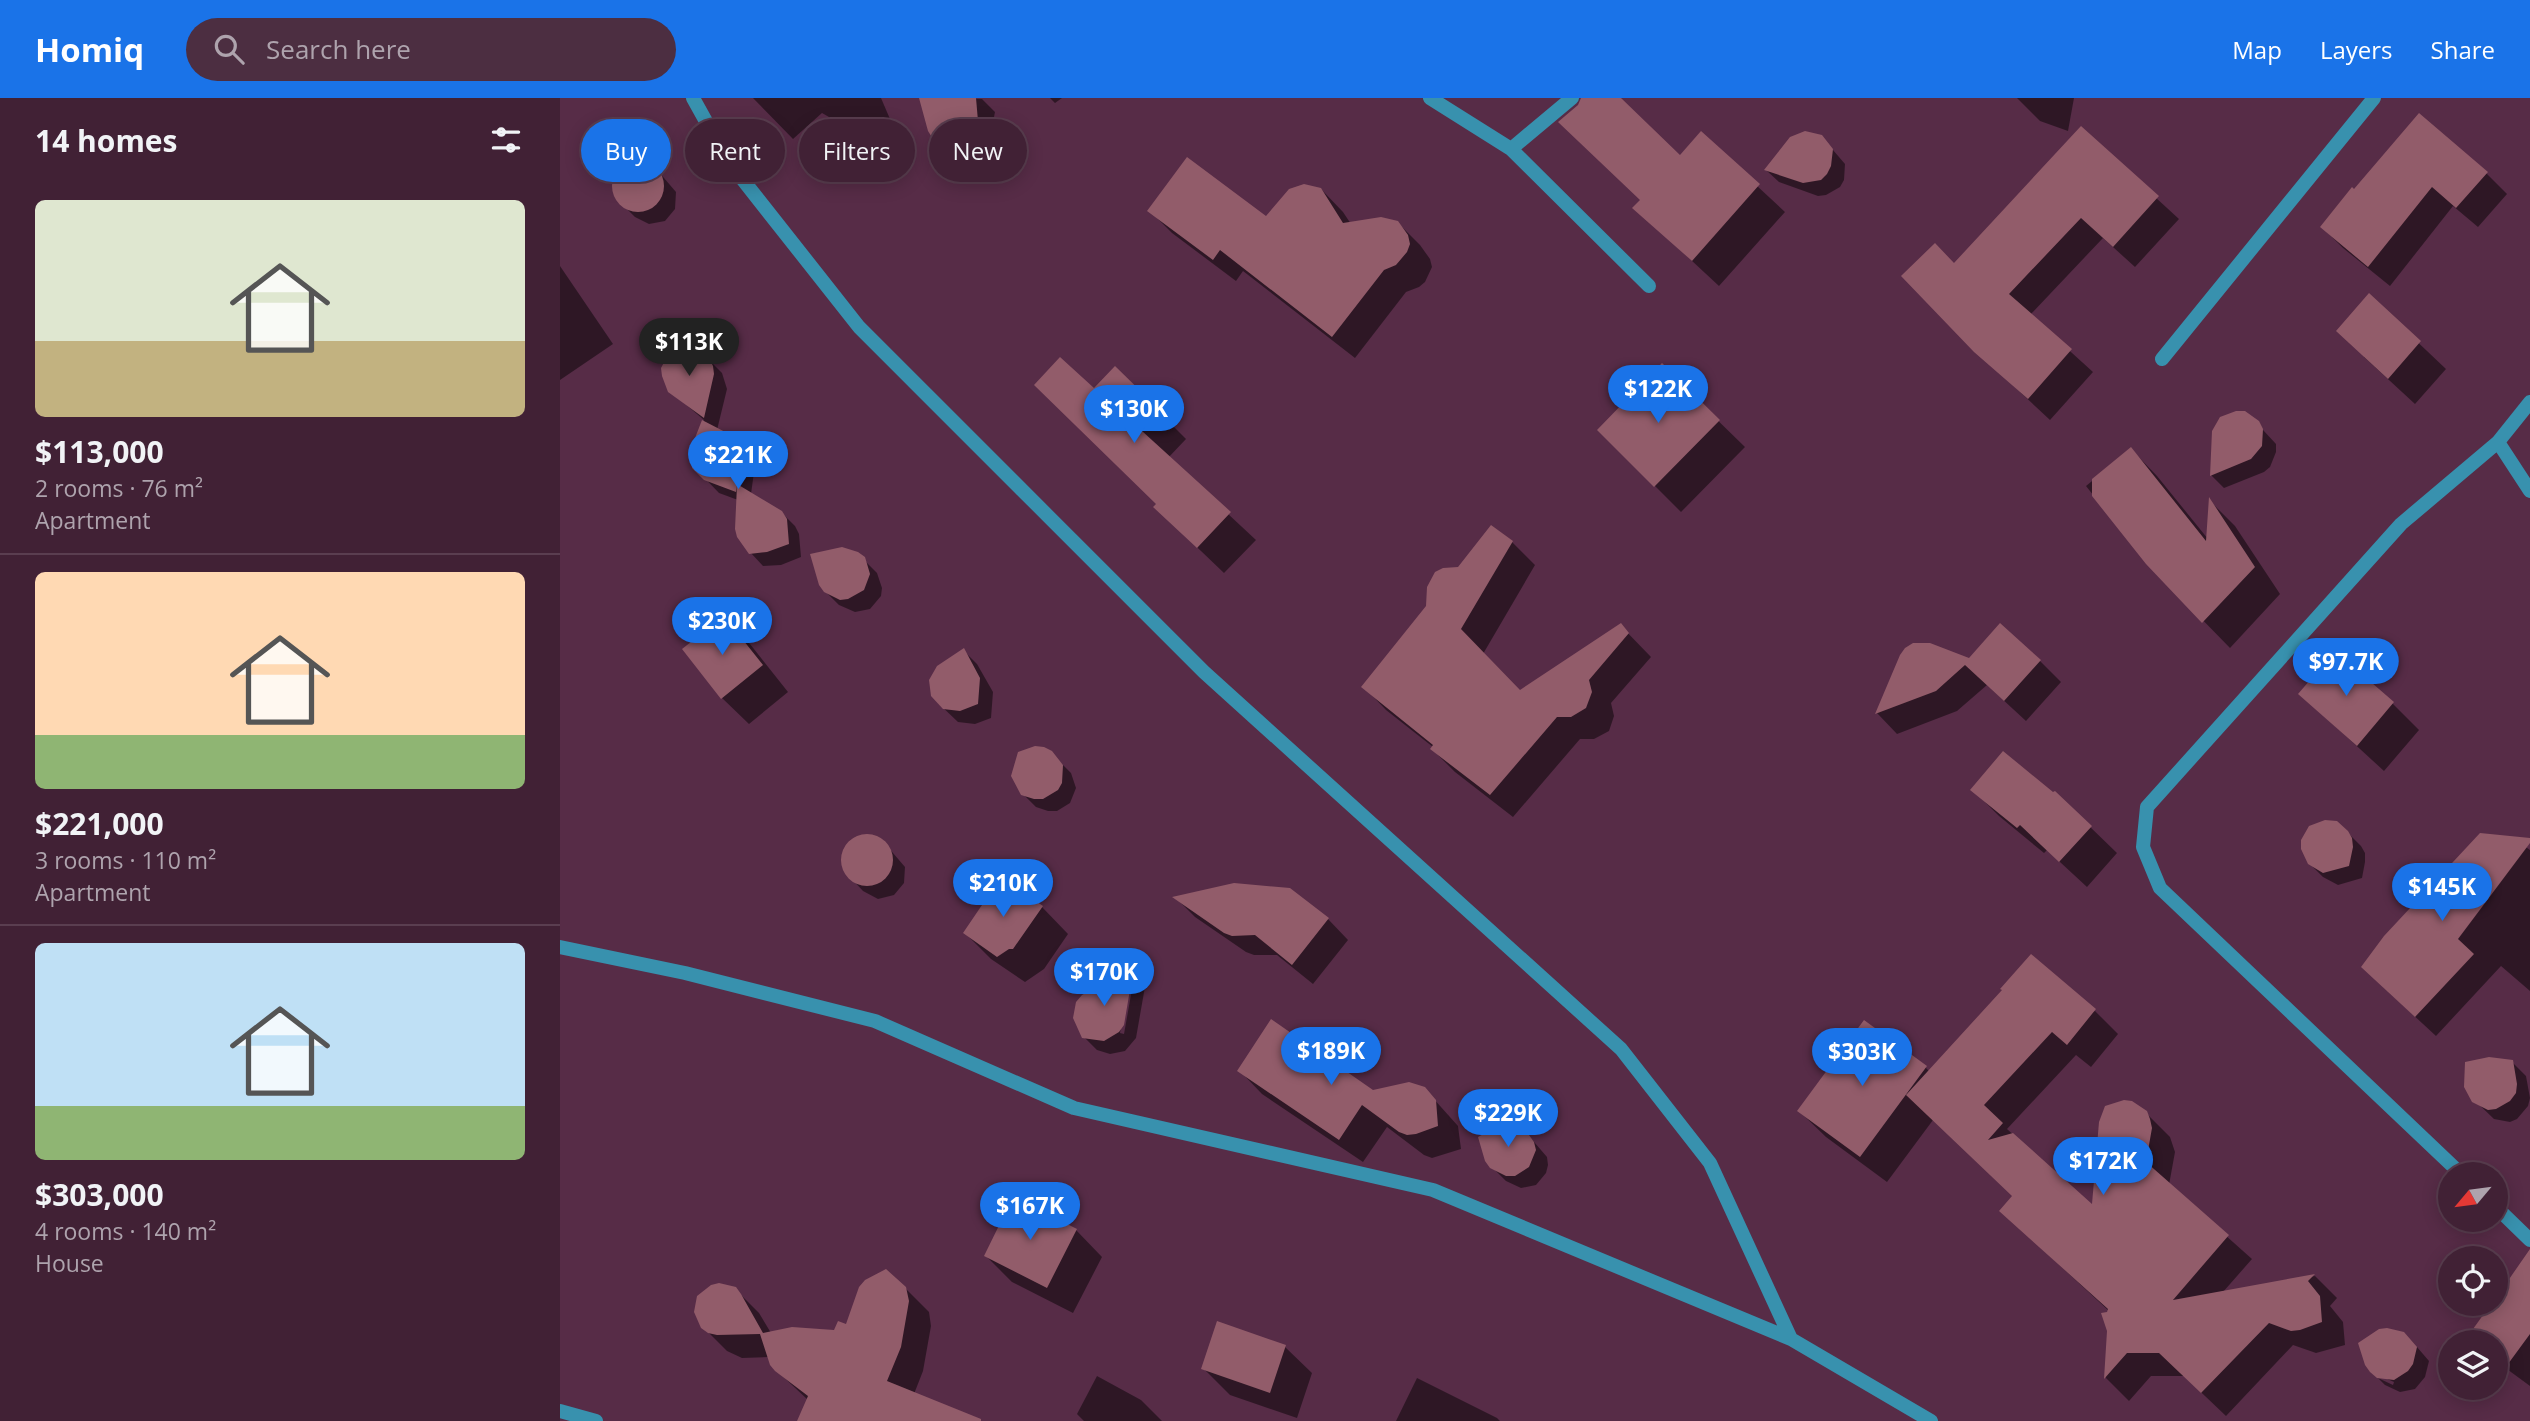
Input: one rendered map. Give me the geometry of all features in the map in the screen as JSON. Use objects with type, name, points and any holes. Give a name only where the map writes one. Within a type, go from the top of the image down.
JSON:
[{"type":"street","points":[[693,98],[728,161],[859,327],[1204,672],[1621,1049],[1710,1163],[1791,1339]]},
{"type":"street","points":[[1430,98],[1511,149],[1649,286]]},
{"type":"street","points":[[1511,149],[1572,98]]},
{"type":"street","points":[[2162,359],[2374,98]]},
{"type":"street","points":[[2448,1162],[2160,888],[2143,847],[2147,807],[2401,524],[2497,442],[2530,402]]},
{"type":"street","points":[[2497,442],[2530,491]]},
{"type":"street","points":[[560,947],[685,973],[875,1021],[1074,1108],[1433,1190],[1791,1339],[1931,1421]]},
{"type":"street","points":[[2508,1219],[2530,1240]]},
{"type":"street","points":[[560,1410],[596,1421]]},
{"type":"building","points":[[919,98],[976,98],[978,119],[929,119],[928,131]]},
{"type":"building","points":[[1581,98],[1621,98],[1680,155],[1701,131],[1760,184],[1692,261],[1632,208],[1640,200],[1558,122],[1578,105]]},
{"type":"building","points":[[2419,113],[2488,172],[2456,208],[2432,187],[2368,267],[2320,227]]},
{"type":"building","points":[[2081,126],[2159,196],[2113,247],[2081,218],[2009,294],[2072,349],[2028,399],[1974,352],[1901,276],[1935,243],[1954,263]]},
{"type":"building","points":[[1805,131],[1822,135],[1833,149],[1831,166],[1821,180],[1803,183],[1764,170],[1790,137]]},
{"type":"building","points":[[1187,157],[1266,216],[1289,189],[1304,184],[1321,188],[1343,223],[1381,217],[1398,221],[1408,235],[1410,244],[1407,252],[1396,265],[1384,270],[1332,337],[1220,250],[1213,260],[1147,211]]},
{"type":"building","points":[[613,182],[663,182],[662,196],[656,204],[648,210],[638,212],[628,210],[620,204],[614,196],[612,186]]},
{"type":"building","points":[[2369,293],[2421,341],[2388,379],[2336,331]]},
{"type":"building","points":[[686,347],[703,352],[713,366],[714,374],[704,418],[668,392],[662,376],[661,368],[668,355]]},
{"type":"building","points":[[1060,357],[1094,388],[1115,366],[1161,411],[1142,431],[1231,512],[1197,548],[1153,507],[1156,504],[1034,385]]},
{"type":"building","points":[[1662,363],[1720,420],[1654,487],[1597,430]]},
{"type":"building","points":[[2236,411],[2245,411],[2259,421],[2263,429],[2262,446],[2251,459],[2210,476],[2212,431],[2220,417]]},
{"type":"building","points":[[702,420],[737,441],[742,457],[737,484],[782,511],[787,519],[789,544],[767,552],[749,554],[737,537],[737,485],[736,492],[704,480],[692,468],[690,451]]},
{"type":"building","points":[[2131,447],[2206,541],[2209,497],[2255,567],[2202,623],[2146,564],[2092,496],[2092,479]]},
{"type":"building","points":[[1491,525],[1513,541],[1461,629],[1520,690],[1621,623],[1629,633],[1589,680],[1592,692],[1586,708],[1571,717],[1557,717],[1490,795],[1430,749],[1433,745],[1361,687],[1426,606],[1427,587],[1435,572],[1443,568],[1458,567]]},
{"type":"building","points":[[842,547],[865,557],[870,574],[864,590],[848,599],[840,600],[824,592],[819,585],[810,554]]},
{"type":"building","points":[[724,616],[763,665],[721,699],[682,649]]},
{"type":"building","points":[[2000,623],[2041,660],[2004,701],[1965,665],[1936,691],[1875,714],[1905,648],[1913,643],[1930,643],[1969,658]]},
{"type":"building","points":[[964,648],[980,678],[978,704],[960,711],[943,709],[931,696],[929,680],[937,666]]},
{"type":"building","points":[[2335,651],[2394,702],[2357,746],[2298,694]]},
{"type":"building","points":[[1035,746],[1052,751],[1063,765],[1062,783],[1058,790],[1043,799],[1021,795],[1011,776],[1018,752]]},
{"type":"building","points":[[2003,751],[2055,791],[2092,826],[2059,862],[2020,825],[2017,828],[1970,790]]},
{"type":"building","points":[[2325,820],[2337,821],[2348,831],[2353,847],[2349,866],[2323,873],[2308,864],[2301,849],[2301,840],[2309,826]]},
{"type":"building","points":[[2480,833],[2530,838],[2530,843],[2458,939],[2474,954],[2415,1017],[2361,967],[2384,936]]},
{"type":"building","points":[[867,834],[877,836],[885,842],[891,850],[891,870],[885,878],[877,884],[867,886],[857,884],[849,878],[843,870],[841,860],[843,850],[849,842],[857,836]]},
{"type":"building","points":[[1001,877],[1043,906],[1013,949],[997,957],[963,933]]},
{"type":"building","points":[[1234,883],[1290,888],[1329,918],[1292,965],[1255,935],[1232,936],[1224,933],[1172,897]]},
{"type":"building","points":[[2031,954],[2096,1009],[2067,1045],[2052,1032],[1984,1105],[2003,1123],[1988,1140],[2013,1133],[2092,1204],[2099,1122],[2105,1106],[2124,1100],[2132,1101],[2147,1111],[2150,1119],[2152,1128],[2146,1162],[2229,1235],[2173,1300],[2315,1274],[2308,1281],[2320,1296],[2322,1322],[2291,1331],[2269,1323],[2201,1393],[2159,1353],[2127,1353],[2104,1379],[2107,1331],[2101,1313],[2107,1312],[2108,1309],[1999,1211],[2012,1196],[1906,1095],[2002,990],[2000,989]]},
{"type":"building","points":[[1134,966],[1124,1025],[1119,1032],[1104,1041],[1082,1038],[1073,1018],[1076,1002],[1082,995]]},
{"type":"building","points":[[1271,1019],[1373,1090],[1409,1082],[1425,1087],[1436,1100],[1438,1126],[1407,1135],[1362,1105],[1339,1140],[1237,1071]]},
{"type":"building","points":[[1864,1020],[1927,1066],[1860,1157],[1797,1111]]},
{"type":"building","points":[[2489,1057],[2513,1060],[2517,1084],[2516,1093],[2510,1101],[2496,1109],[2488,1110],[2472,1102],[2464,1087],[2465,1062]]},
{"type":"building","points":[[1507,1124],[1524,1128],[1536,1150],[1529,1167],[1515,1176],[1506,1176],[1490,1168],[1485,1161],[1478,1137]]},
{"type":"building","points":[[1013,1197],[1077,1229],[1047,1288],[984,1256]]},
{"type":"building","points":[[2530,1249],[2530,1334],[2508,1364],[2508,1330],[2472,1330],[2482,1316],[2508,1316],[2508,1281]]},
{"type":"building","points":[[886,1269],[906,1287],[909,1301],[901,1347],[887,1381],[981,1421],[797,1421],[808,1396],[770,1365],[760,1334],[708,1333],[701,1328],[694,1312],[697,1296],[711,1285],[719,1283],[736,1287],[763,1333],[792,1327],[834,1330],[838,1321],[846,1324],[859,1287],[865,1280]]},
{"type":"building","points":[[1217,1321],[1286,1345],[1270,1393],[1201,1369]]},
{"type":"building","points":[[2379,1329],[2404,1332],[2417,1347],[2413,1364],[2408,1371],[2394,1380],[2377,1378],[2370,1372],[2358,1343]]}]
